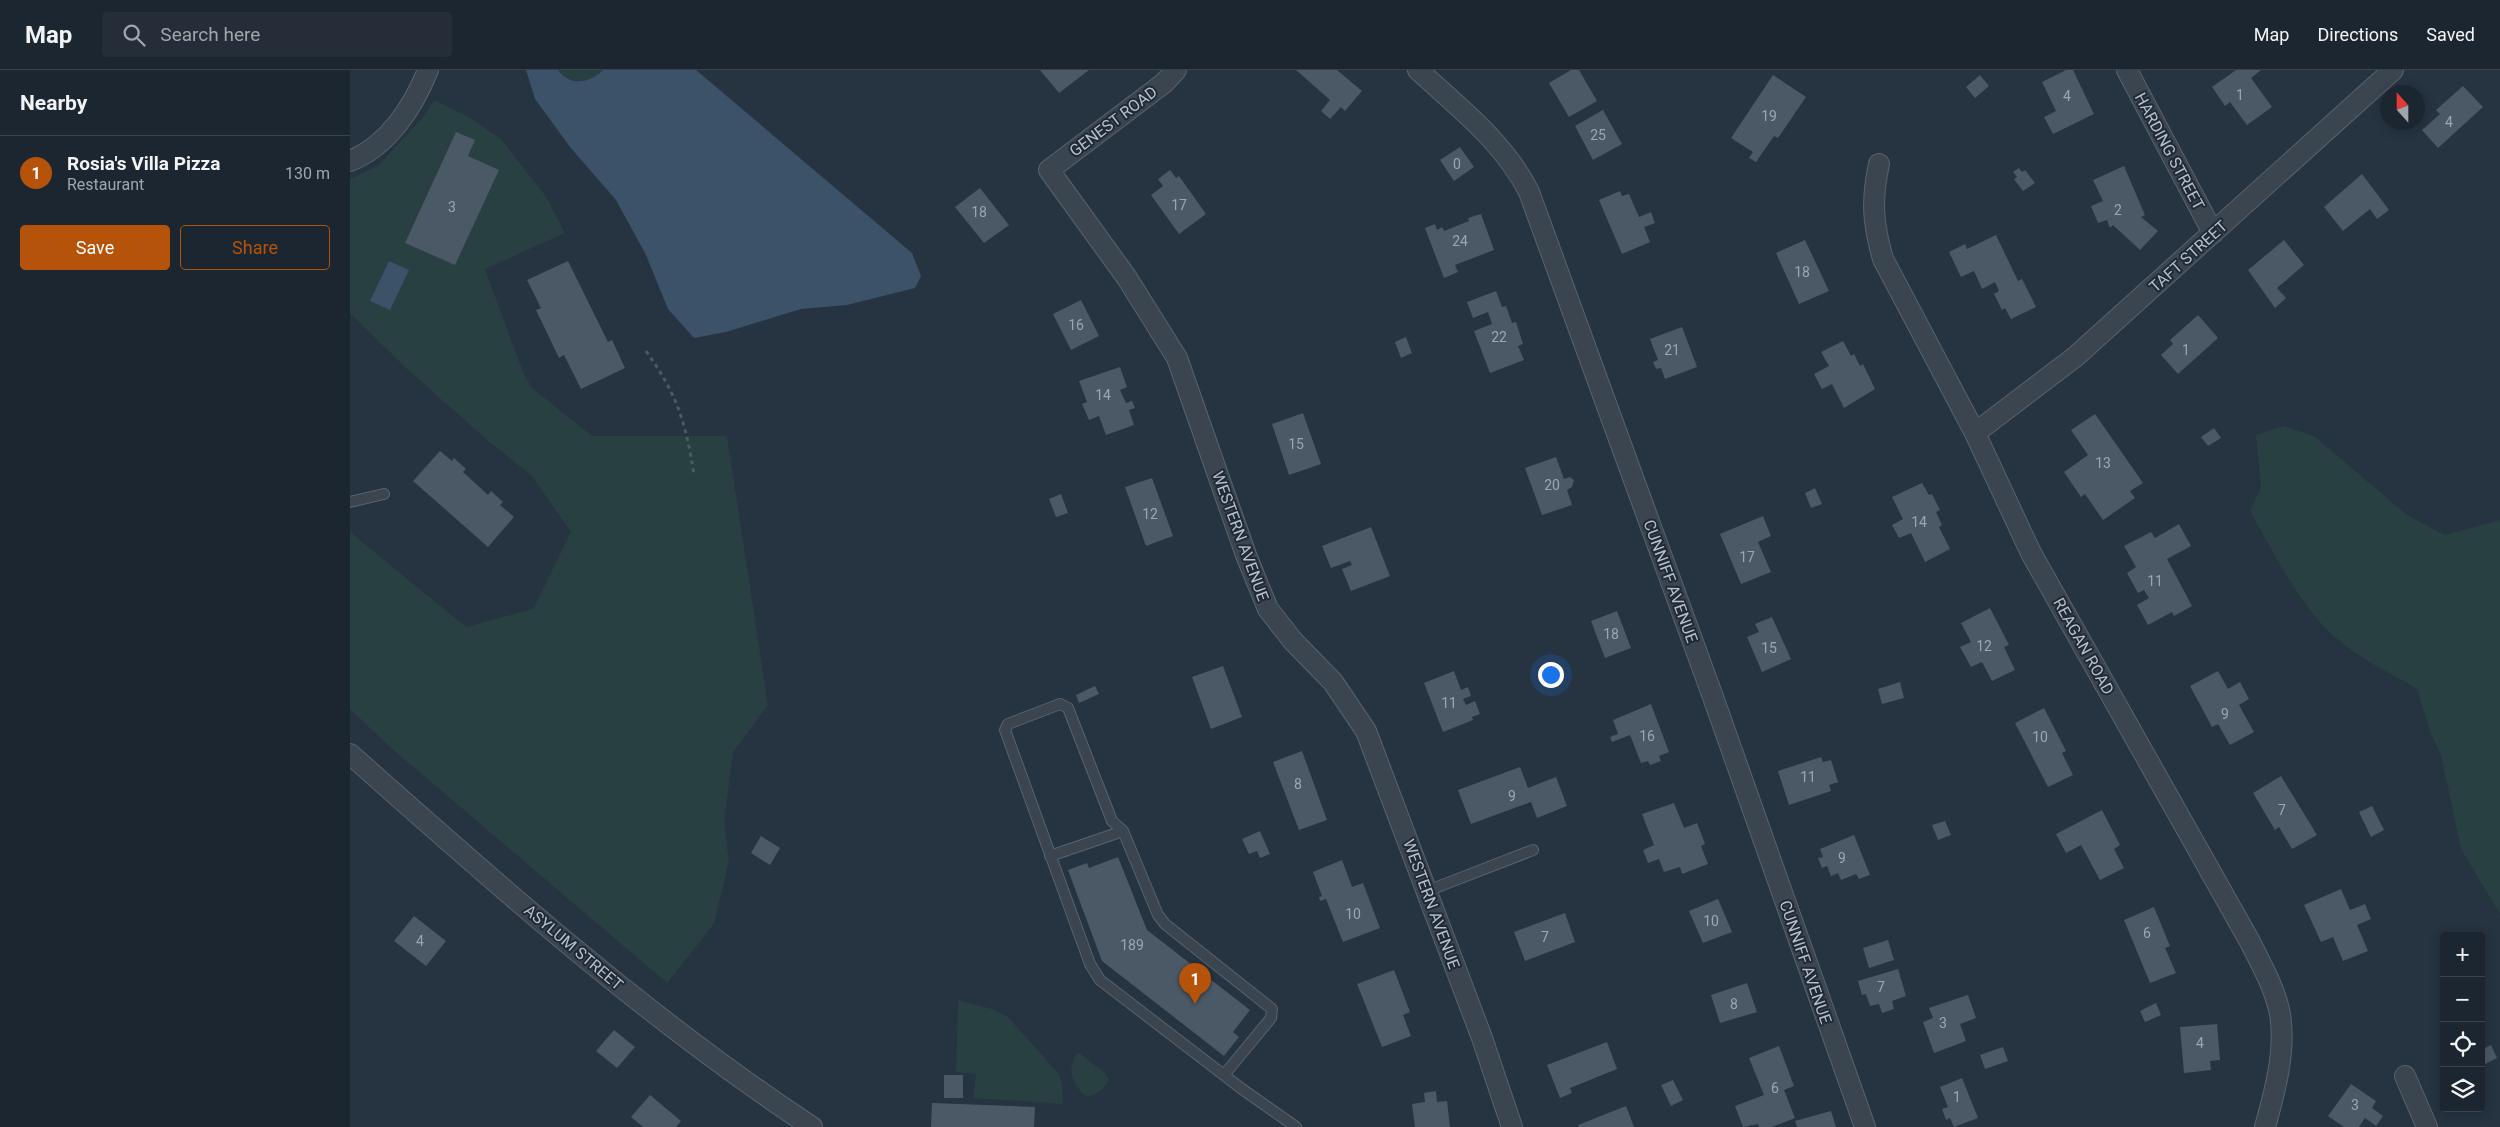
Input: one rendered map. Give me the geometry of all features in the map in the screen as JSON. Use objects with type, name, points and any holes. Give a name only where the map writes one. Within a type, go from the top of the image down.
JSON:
[{"type":"street","points":[[350,161],[366,154],[381,143],[393,129],[406,113],[428,70]]},
{"type":"street","name":"GENEST ROAD","points":[[1048,170],[1164,83],[1176,70]]},
{"type":"street","name":"CUNNIFF AVENUE","points":[[1418,70],[1468,115],[1500,148],[1522,178],[1529,192],[1713,697],[1864,1127]]},
{"type":"street","name":"HARDING STREET","points":[[2127,70],[2213,233]]},
{"type":"street","name":"TAFT STREET","points":[[1975,433],[2075,356],[2393,70]]},
{"type":"street","name":"REAGAN ROAD","points":[[1879,164],[1872,203],[1875,232],[1883,259],[1975,433],[2032,553],[2240,925],[2274,993],[2280,1015],[2280,1064],[2265,1127]]},
{"type":"street","name":"WESTERN AVENUE","points":[[1048,170],[1127,278],[1176,358],[1246,555],[1268,609],[1293,642],[1333,682],[1366,731],[1427,892],[1512,1127]]},
{"type":"street","name":"ASYLUM STREET","points":[[350,754],[450,843],[605,974],[811,1127]]},
{"type":"street","points":[[2405,1076],[2427,1127]]},
{"type":"lane","points":[[350,502],[384,494]]},
{"type":"lane","points":[[1224,1074],[1271,1018],[1272,1009],[1165,924],[1158,915],[1123,831],[1112,821],[1068,708],[1060,704],[1008,724],[1005,730],[1050,856],[1090,964],[1100,980],[1224,1074],[1296,1127]]},
{"type":"lane","points":[[1050,856],[1123,831]]},
{"type":"lane","points":[[1427,892],[1533,850]]},
{"type":"path","points":[[646,351],[657,367],[682,414],[686,426],[694,475]]},
{"type":"green space","points":[[558,70],[603,70],[592,78],[574,81],[568,79]]},
{"type":"green space","points":[[434,100],[469,117],[501,139],[545,195],[565,233],[485,269],[523,372],[532,388],[592,436],[727,436],[768,705],[733,752],[724,823],[729,861],[714,924],[667,983],[391,748],[350,709],[350,532],[466,627],[533,609],[571,532],[531,475],[487,440],[407,369],[350,313],[350,179],[379,165],[425,115]]},
{"type":"green space","points":[[2283,426],[2314,436],[2407,515],[2445,535],[2500,520],[2500,914],[2461,849],[2441,755],[2431,734],[2417,689],[2355,653],[2323,625],[2310,611],[2288,578],[2250,511],[2261,487],[2256,435]]},
{"type":"green space","points":[[958,1000],[992,1009],[1008,1017],[1059,1074],[1062,1084],[1063,1104],[973,1098],[976,1074],[956,1072]]},
{"type":"green space","points":[[1078,1052],[1105,1073],[1109,1080],[1102,1089],[1093,1095],[1086,1096],[1074,1081],[1071,1069]]},
{"type":"water","points":[[526,70],[558,70],[568,79],[580,81],[592,78],[603,70],[696,70],[912,253],[921,276],[915,288],[847,305],[801,309],[726,332],[694,338],[668,309],[646,255],[616,200],[570,147],[535,99]]},
{"type":"water","points":[[389,261],[409,270],[390,310],[370,301]]},
{"type":"building","points":[[1040,70],[1089,70],[1059,93]]},
{"type":"building","points":[[1296,70],[1337,70],[1362,91],[1345,111],[1341,107],[1330,119],[1321,111],[1330,100]]},
{"type":"building","points":[[1571,70],[1579,70],[1597,101],[1569,117],[1549,83]]},
{"type":"building","points":[[2066,70],[2073,70],[2094,114],[2053,134],[2044,117],[2056,111],[2042,82]]},
{"type":"building","points":[[2236,70],[2261,70],[2251,78],[2272,107],[2247,125],[2230,102],[2225,106],[2212,87]]},
{"type":"building","points":[[1773,75],[1806,97],[1778,138],[1774,136],[1756,162],[1749,158],[1753,152],[1731,138]]},
{"type":"building","points":[[1980,75],[1989,86],[1975,98],[1966,87]]},
{"type":"building","points":[[2463,86],[2483,107],[2438,148],[2422,130],[2425,130],[2425,127],[2440,114],[2436,110]]},
{"type":"building","points":[[1603,110],[1622,144],[1593,160],[1575,126]]},
{"type":"building","points":[[456,132],[475,140],[468,156],[499,170],[455,265],[405,243]]},
{"type":"building","points":[[1460,147],[1474,167],[1454,181],[1440,160]]},
{"type":"building","points":[[2124,166],[2145,215],[2141,217],[2158,231],[2140,250],[2113,225],[2110,228],[2107,220],[2098,223],[2091,206],[2103,201],[2093,180]]},
{"type":"building","points":[[2019,168],[2022,172],[2025,170],[2035,183],[2023,191],[2014,179],[2017,177],[2013,172]]},
{"type":"building","points":[[1170,170],[1176,178],[1179,176],[1206,214],[1179,234],[1151,195],[1163,186],[1158,179]]},
{"type":"building","points":[[2362,174],[2389,210],[2377,219],[2370,209],[2343,231],[2324,207]]},
{"type":"building","points":[[980,188],[1009,225],[984,243],[955,207]]},
{"type":"building","points":[[1620,191],[1622,196],[1629,194],[1639,217],[1651,212],[1655,223],[1644,227],[1650,242],[1622,254],[1599,200]]},
{"type":"building","points":[[1481,214],[1494,250],[1455,265],[1458,272],[1444,278],[1425,228],[1435,224],[1437,230],[1442,227],[1444,231],[1469,221],[1468,218]]},
{"type":"building","points":[[1996,235],[2018,281],[2022,279],[2036,307],[2011,319],[2005,308],[2002,310],[1994,294],[1999,291],[1995,282],[1982,289],[1974,271],[1961,277],[1949,252],[1965,244],[1967,249]]},
{"type":"building","points":[[1805,240],[1829,291],[1799,304],[1776,253]]},
{"type":"building","points":[[2284,240],[2304,265],[2277,288],[2286,298],[2275,308],[2248,270]]},
{"type":"building","points":[[568,261],[608,342],[612,340],[625,368],[581,389],[564,355],[559,358],[536,310],[541,308],[527,280]]},
{"type":"building","points":[[1496,291],[1502,307],[1506,306],[1512,323],[1516,322],[1523,344],[1518,346],[1524,360],[1490,373],[1474,331],[1492,324],[1488,312],[1473,318],[1467,302]]},
{"type":"building","points":[[1081,300],[1099,336],[1071,350],[1053,314]]},
{"type":"building","points":[[2198,315],[2218,338],[2178,374],[2161,355],[2173,344],[2170,340]]},
{"type":"building","points":[[1682,327],[1697,367],[1665,379],[1661,368],[1656,369],[1653,362],[1658,360],[1650,339]]},
{"type":"building","points":[[1406,337],[1412,353],[1401,358],[1395,342]]},
{"type":"building","points":[[1843,341],[1851,356],[1854,354],[1860,366],[1863,364],[1875,389],[1844,408],[1832,384],[1822,389],[1814,374],[1829,366],[1821,352]]},
{"type":"building","points":[[1120,367],[1127,387],[1120,390],[1126,403],[1132,401],[1135,408],[1129,410],[1134,425],[1106,435],[1099,416],[1089,420],[1082,404],[1087,402],[1079,381]]},
{"type":"building","points":[[1303,413],[1321,464],[1289,475],[1272,424]]},
{"type":"building","points":[[2095,414],[2143,483],[2130,491],[2135,498],[2103,520],[2085,494],[2081,497],[2064,472],[2088,455],[2071,430]]},
{"type":"building","points":[[2214,428],[2221,438],[2208,446],[2201,437]]},
{"type":"building","points":[[440,451],[452,461],[454,458],[466,469],[463,472],[488,495],[491,491],[503,502],[500,505],[514,517],[488,547],[413,481]]},
{"type":"building","points":[[1556,457],[1564,479],[1570,477],[1574,480],[1572,487],[1567,490],[1572,505],[1542,515],[1525,468]]},
{"type":"building","points":[[1152,478],[1173,536],[1146,546],[1125,487]]},
{"type":"building","points":[[1922,483],[1929,495],[1932,494],[1940,510],[1936,512],[1942,525],[1939,527],[1950,549],[1925,562],[1911,533],[1899,538],[1892,525],[1903,519],[1892,497]]},
{"type":"building","points":[[1815,488],[1822,504],[1811,508],[1805,493]]},
{"type":"building","points":[[1061,494],[1068,513],[1056,517],[1049,499]]},
{"type":"building","points":[[1763,516],[1771,536],[1758,542],[1771,572],[1741,584],[1720,534]]},
{"type":"building","points":[[2179,524],[2191,546],[2167,559],[2192,606],[2174,616],[2172,612],[2148,625],[2137,605],[2149,598],[2144,590],[2138,593],[2127,573],[2136,567],[2124,546],[2151,532],[2155,538]]},
{"type":"building","points":[[1371,527],[1390,576],[1351,591],[1342,569],[1352,565],[1350,561],[1331,568],[1322,546]]},
{"type":"building","points":[[1990,608],[2009,645],[2004,647],[2015,670],[1992,681],[1982,662],[1971,667],[1960,647],[1971,642],[1961,623]]},
{"type":"building","points":[[1617,611],[1631,648],[1605,658],[1591,621]]},
{"type":"building","points":[[1772,617],[1791,659],[1762,672],[1747,637],[1759,632],[1755,624]]},
{"type":"building","points":[[1223,666],[1242,717],[1211,729],[1192,677]]},
{"type":"building","points":[[1454,671],[1461,690],[1468,687],[1471,696],[1463,699],[1466,705],[1475,701],[1480,714],[1472,717],[1473,720],[1443,732],[1424,683]]},
{"type":"building","points":[[2218,671],[2228,689],[2240,682],[2249,699],[2239,705],[2254,732],[2230,745],[2218,724],[2212,727],[2190,686]]},
{"type":"building","points":[[1900,682],[1904,698],[1882,704],[1878,689]]},
{"type":"building","points":[[1095,686],[1099,694],[1079,703],[1076,695]]},
{"type":"building","points":[[1651,704],[1669,752],[1659,756],[1661,761],[1650,765],[1648,761],[1641,763],[1630,735],[1612,742],[1610,737],[1618,734],[1613,720]]},
{"type":"building","points":[[2044,708],[2066,751],[2062,753],[2073,775],[2048,787],[2015,723]]},
{"type":"building","points":[[1302,751],[1327,820],[1299,830],[1273,762]]},
{"type":"building","points":[[1821,757],[1823,762],[1831,760],[1838,782],[1829,785],[1831,791],[1789,805],[1778,771]]},
{"type":"building","points":[[1520,767],[1528,788],[1556,777],[1567,806],[1537,818],[1531,802],[1471,824],[1458,790]]},
{"type":"building","points":[[2281,776],[2317,835],[2292,849],[2279,827],[2275,830],[2253,793]]},
{"type":"building","points":[[1674,803],[1684,828],[1697,823],[1705,844],[1701,846],[1708,864],[1682,874],[1680,867],[1664,872],[1659,859],[1648,863],[1643,850],[1654,845],[1642,814]]},
{"type":"building","points":[[2372,806],[2384,830],[2371,837],[2359,812]]},
{"type":"building","points":[[2102,810],[2120,845],[2114,849],[2124,868],[2100,880],[2081,845],[2066,853],[2056,834]]},
{"type":"building","points":[[1945,821],[1951,835],[1938,840],[1932,825]]},
{"type":"building","points":[[1260,831],[1270,854],[1260,858],[1257,851],[1249,854],[1242,839]]},
{"type":"building","points":[[1854,835],[1870,875],[1859,879],[1856,874],[1841,880],[1838,873],[1831,876],[1827,866],[1822,868],[1818,858],[1823,857],[1820,849]]},
{"type":"building","points":[[761,836],[780,848],[770,865],[751,853]]},
{"type":"building","points":[[1118,857],[1147,930],[1250,1010],[1233,1032],[1239,1037],[1224,1056],[1102,961],[1068,870],[1087,863],[1089,868]]},
{"type":"building","points":[[1342,860],[1352,887],[1363,883],[1380,928],[1343,942],[1326,899],[1320,901],[1319,897],[1322,896],[1313,872]]},
{"type":"building","points":[[2341,889],[2350,910],[2365,904],[2371,919],[2357,925],[2368,951],[2343,961],[2333,937],[2321,942],[2304,905]]},
{"type":"building","points":[[1718,899],[1732,932],[1703,943],[1689,911]]},
{"type":"building","points":[[2154,907],[2170,946],[2165,948],[2176,973],[2150,983],[2124,920]]},
{"type":"building","points":[[1565,913],[1575,942],[1525,961],[1514,932]]},
{"type":"building","points":[[414,916],[446,941],[426,966],[394,941]]},
{"type":"building","points":[[1888,940],[1894,960],[1869,968],[1863,948]]},
{"type":"building","points":[[1898,969],[1906,996],[1892,1001],[1894,1009],[1882,1013],[1879,1004],[1870,1006],[1866,994],[1862,995],[1858,981]]},
{"type":"building","points":[[1394,970],[1410,1012],[1403,1015],[1411,1036],[1382,1047],[1357,984]]},
{"type":"building","points":[[1747,983],[1757,1012],[1720,1023],[1711,995]]},
{"type":"building","points":[[1968,995],[1976,1018],[1960,1024],[1966,1041],[1934,1053],[1923,1022],[1933,1018],[1929,1008]]},
{"type":"building","points":[[2156,1003],[2161,1015],[2145,1022],[2140,1011]]},
{"type":"building","points":[[2217,1024],[2220,1060],[2210,1061],[2211,1070],[2184,1073],[2180,1027]]},
{"type":"building","points":[[614,1030],[635,1047],[617,1068],[596,1051]]},
{"type":"building","points":[[1607,1042],[1617,1069],[1570,1088],[1572,1093],[1560,1098],[1547,1065]]},
{"type":"building","points":[[2491,1045],[2497,1058],[2485,1064],[2485,1048]]},
{"type":"building","points":[[1779,1046],[1794,1086],[1784,1090],[1795,1118],[1772,1127],[1759,1127],[1758,1124],[1743,1127],[1735,1106],[1764,1095],[1749,1058]]},
{"type":"building","points":[[2003,1047],[2008,1061],[1985,1069],[1980,1055]]},
{"type":"building","points":[[944,1075],[963,1075],[963,1098],[944,1098]]},
{"type":"building","points":[[1962,1078],[1978,1118],[1954,1127],[1950,1118],[1946,1120],[1942,1109],[1948,1107],[1940,1087]]},
{"type":"building","points":[[1673,1080],[1683,1100],[1671,1106],[1661,1085]]},
{"type":"building","points":[[2351,1084],[2376,1101],[2372,1108],[2383,1116],[2376,1126],[2365,1118],[2359,1127],[2344,1127],[2328,1116]]},
{"type":"building","points":[[1436,1091],[1437,1102],[1447,1101],[1450,1127],[1415,1127],[1412,1104],[1425,1102],[1424,1093]]},
{"type":"building","points":[[650,1095],[681,1121],[676,1127],[643,1127],[631,1117]]},
{"type":"building","points":[[932,1103],[1035,1107],[1034,1127],[931,1127]]},
{"type":"building","points":[[1626,1106],[1634,1127],[1579,1127],[1578,1125]]},
{"type":"building","points":[[1831,1111],[1836,1127],[1797,1127],[1795,1121]]},
{"type":"place","name":"Rosia's Villa Pizza","points":[[1195,1004]]}]
